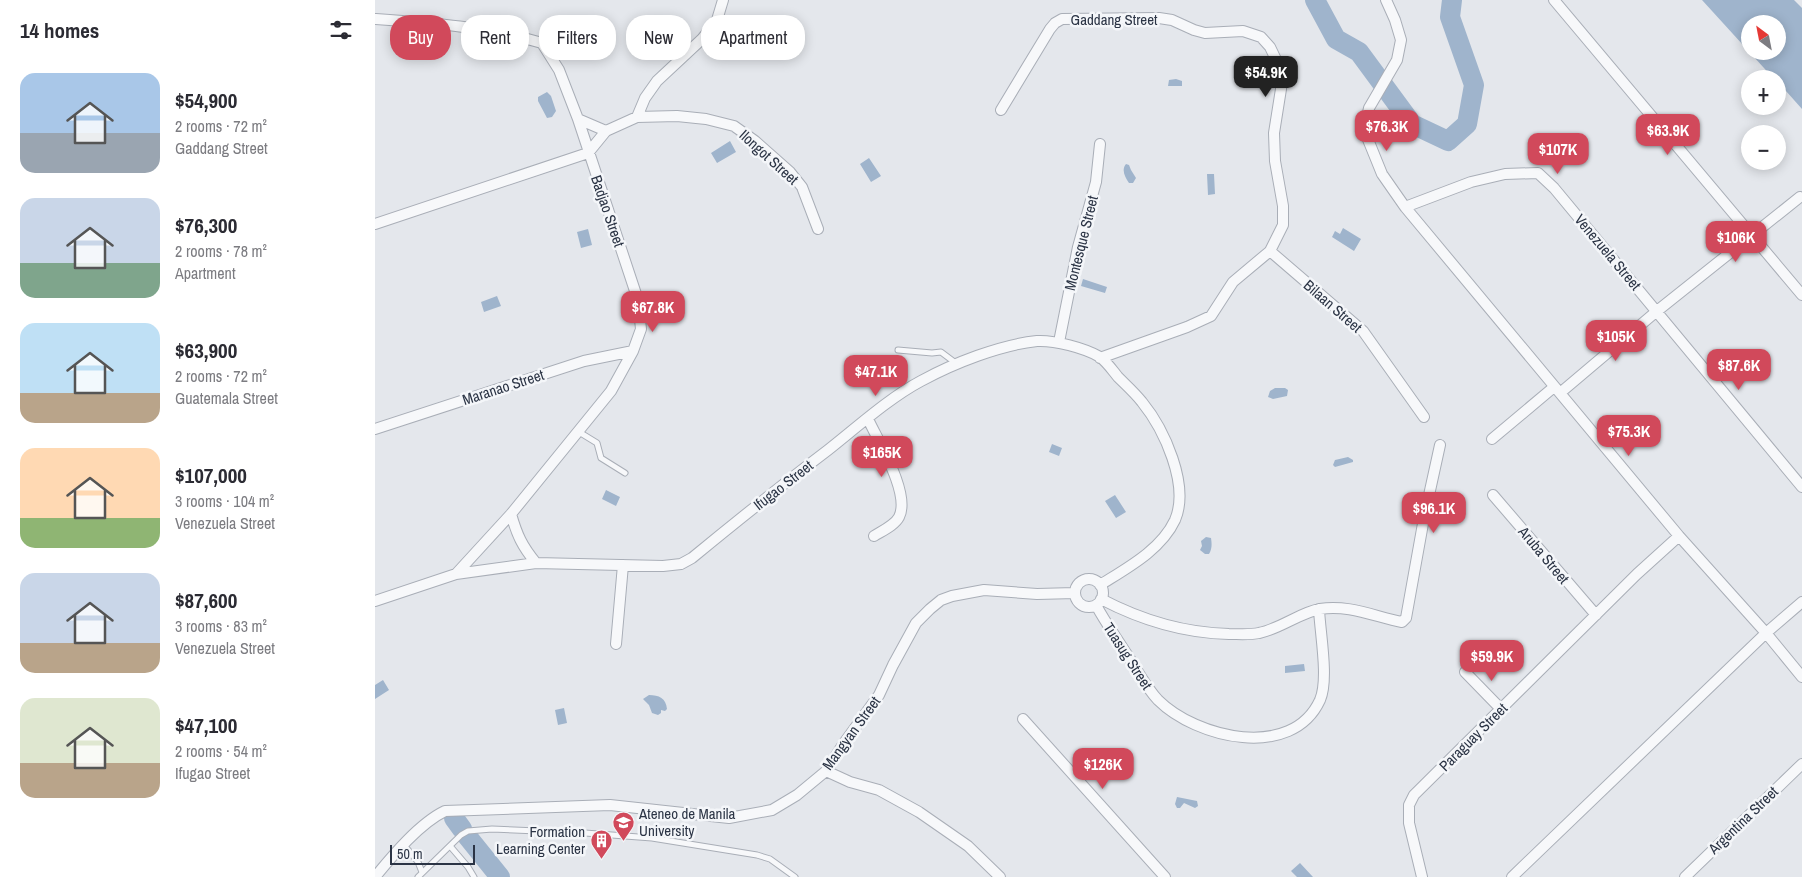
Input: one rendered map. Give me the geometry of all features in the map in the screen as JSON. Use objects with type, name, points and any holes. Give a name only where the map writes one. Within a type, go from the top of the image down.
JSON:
[{"type":"street","points":[[637,117],[645,98],[657,81],[702,39],[717,20],[723,0]]},
{"type":"street","points":[[1386,0],[1401,40],[1397,60],[1369,108],[1366,121],[1367,137],[1382,174],[1405,207],[1557,390],[1679,536],[1767,633],[1802,677]]},
{"type":"street","points":[[1554,0],[1802,295]]},
{"type":"street","name":"Gaddang Street","points":[[1001,110],[1050,29],[1062,19],[1159,18],[1173,20],[1205,33],[1243,31],[1261,37],[1270,47],[1281,70],[1281,88],[1274,133],[1275,161],[1283,206],[1283,225],[1270,251],[1233,282],[1211,316],[1100,358]]},
{"type":"street","name":"Badjao Street","points":[[375,19],[434,23],[512,35],[543,43],[559,70],[578,119],[638,300],[641,329],[633,351],[611,392],[511,514],[456,574]]},
{"type":"street","name":"Ilongot Street","points":[[588,153],[606,131],[637,117],[677,116],[706,119],[734,126],[755,141],[790,172],[802,187],[818,228]]},
{"type":"street","points":[[578,119],[606,131]]},
{"type":"street","name":"Montesque Street","points":[[1059,342],[1078,247],[1096,182],[1100,144]]},
{"type":"street","points":[[375,224],[588,153]]},
{"type":"street","name":"Venezuela Street","points":[[1405,207],[1471,182],[1505,174],[1538,173],[1554,188],[1802,487]]},
{"type":"street","points":[[1493,439],[1800,197]]},
{"type":"street","name":"Bilaan Street","points":[[1270,251],[1363,331],[1424,417]]},
{"type":"street","name":"Ifugao Street","points":[[375,601],[456,574],[536,563],[663,566],[681,564],[693,558],[781,486],[920,381],[1003,347],[1038,341],[1059,342],[1100,358],[1143,402],[1161,431],[1174,463],[1178,481],[1179,502],[1175,520],[1160,542],[1141,558],[1100,585]]},
{"type":"street","name":"Maranao Street","points":[[375,428],[583,362],[633,351]]},
{"type":"street","points":[[868,419],[897,480],[902,512],[898,520],[875,536]]},
{"type":"street","points":[[1099,602],[1159,623],[1208,633],[1259,633],[1276,628],[1319,609],[1353,610],[1402,622],[1406,618],[1441,446]]},
{"type":"street","name":"Aruba Street","points":[[1493,495],[1596,615]]},
{"type":"street","points":[[511,514],[523,547],[536,563]]},
{"type":"street","name":"Paraguay Street","points":[[1422,877],[1409,824],[1409,805],[1414,794],[1679,536]]},
{"type":"street","points":[[616,644],[623,565]]},
{"type":"street","points":[[1085,580],[1093,580],[1100,585],[1103,594],[1099,602],[1088,607],[1080,604],[1075,597],[1077,585],[1085,580]]},
{"type":"street","name":"Mangyan Street","points":[[376,877],[432,817],[445,811],[610,806],[729,818],[772,810],[797,795],[826,771],[879,696],[893,664],[916,623],[941,600],[984,590],[1037,594],[1075,593]]},
{"type":"street","name":"Tuasug Street","points":[[1099,602],[1106,623],[1147,687],[1159,701],[1181,717],[1209,730],[1232,736],[1260,738],[1281,735],[1301,724],[1313,712],[1320,698],[1324,682],[1319,609]]},
{"type":"street","points":[[1512,877],[1767,633],[1802,602]]},
{"type":"street","points":[[1465,672],[1501,709]]},
{"type":"street","points":[[1023,719],[1165,877]]},
{"type":"street","name":"Argentina Street","points":[[1685,877],[1802,764]]},
{"type":"street","points":[[826,771],[850,782],[879,790],[919,812],[968,846],[1001,877]]},
{"type":"lane","points":[[898,350],[941,352],[958,365]]},
{"type":"lane","points":[[579,432],[597,443],[601,458],[625,473]]},
{"type":"lane","points":[[418,877],[461,835],[468,831],[492,829],[651,838],[757,855],[770,859],[795,877]]},
{"type":"lane","points":[[404,845],[418,862],[422,872]]},
{"type":"lane","points":[[449,846],[475,877]]},
{"type":"water","points":[[1702,0],[1794,0],[1802,8],[1802,109],[1786,91],[1786,70],[1766,70],[1757,60],[1786,60],[1786,15],[1741,15],[1741,43]]},
{"type":"water","points":[[1176,79],[1182,81],[1182,86],[1168,86],[1169,80]]},
{"type":"water","points":[[547,92],[551,96],[556,111],[552,117],[547,118],[538,101],[538,97]]},
{"type":"water","points":[[730,141],[736,152],[717,163],[711,153]]},
{"type":"water","points":[[869,158],[881,176],[871,182],[860,164]]},
{"type":"water","points":[[1126,164],[1129,165],[1136,178],[1133,183],[1129,183],[1125,176],[1124,169]]},
{"type":"water","points":[[1207,174],[1214,174],[1215,194],[1208,195]]},
{"type":"water","points":[[1343,228],[1361,239],[1354,251],[1332,237],[1335,231],[1340,234]]},
{"type":"water","points":[[588,229],[592,245],[581,248],[577,232]]},
{"type":"water","points":[[1083,279],[1107,287],[1105,293],[1081,286]]},
{"type":"water","points":[[497,296],[501,306],[484,312],[481,302]]},
{"type":"water","points":[[1275,388],[1285,388],[1288,390],[1287,396],[1273,399],[1268,397],[1270,391]]},
{"type":"water","points":[[1052,444],[1062,448],[1059,456],[1049,452]]},
{"type":"water","points":[[1348,457],[1353,462],[1335,467],[1333,465],[1335,460]]},
{"type":"water","points":[[606,490],[620,497],[616,506],[602,499]]},
{"type":"water","points":[[1115,495],[1126,512],[1116,518],[1105,501]]},
{"type":"water","points":[[1206,537],[1211,538],[1209,554],[1205,554],[1200,550],[1202,546],[1201,541]]},
{"type":"water","points":[[1304,664],[1305,671],[1285,673],[1285,666]]},
{"type":"water","points":[[383,680],[389,690],[375,699],[375,685]]},
{"type":"water","points":[[649,695],[661,698],[665,702],[667,709],[665,711],[661,710],[661,713],[658,715],[652,713],[649,705],[643,699]]},
{"type":"water","points":[[564,708],[567,723],[558,725],[555,710]]},
{"type":"water","points":[[1177,797],[1197,801],[1198,806],[1195,808],[1184,803],[1180,808],[1177,808],[1175,804]]},
{"type":"water","points":[[1300,863],[1313,877],[1297,877],[1291,871]]},
{"type":"waterway","points":[[1315,0],[1336,39],[1359,52],[1412,124],[1448,141],[1467,124],[1474,85],[1450,17],[1452,0]]},
{"type":"waterway","points":[[454,818],[462,829]]},
{"type":"waterway","points":[[467,836],[500,877]]},
{"type":"place","name":"Ateneo de Manila University","points":[[623,841]]},
{"type":"place","name":"Formation Learning Center","points":[[601,859]]}]
